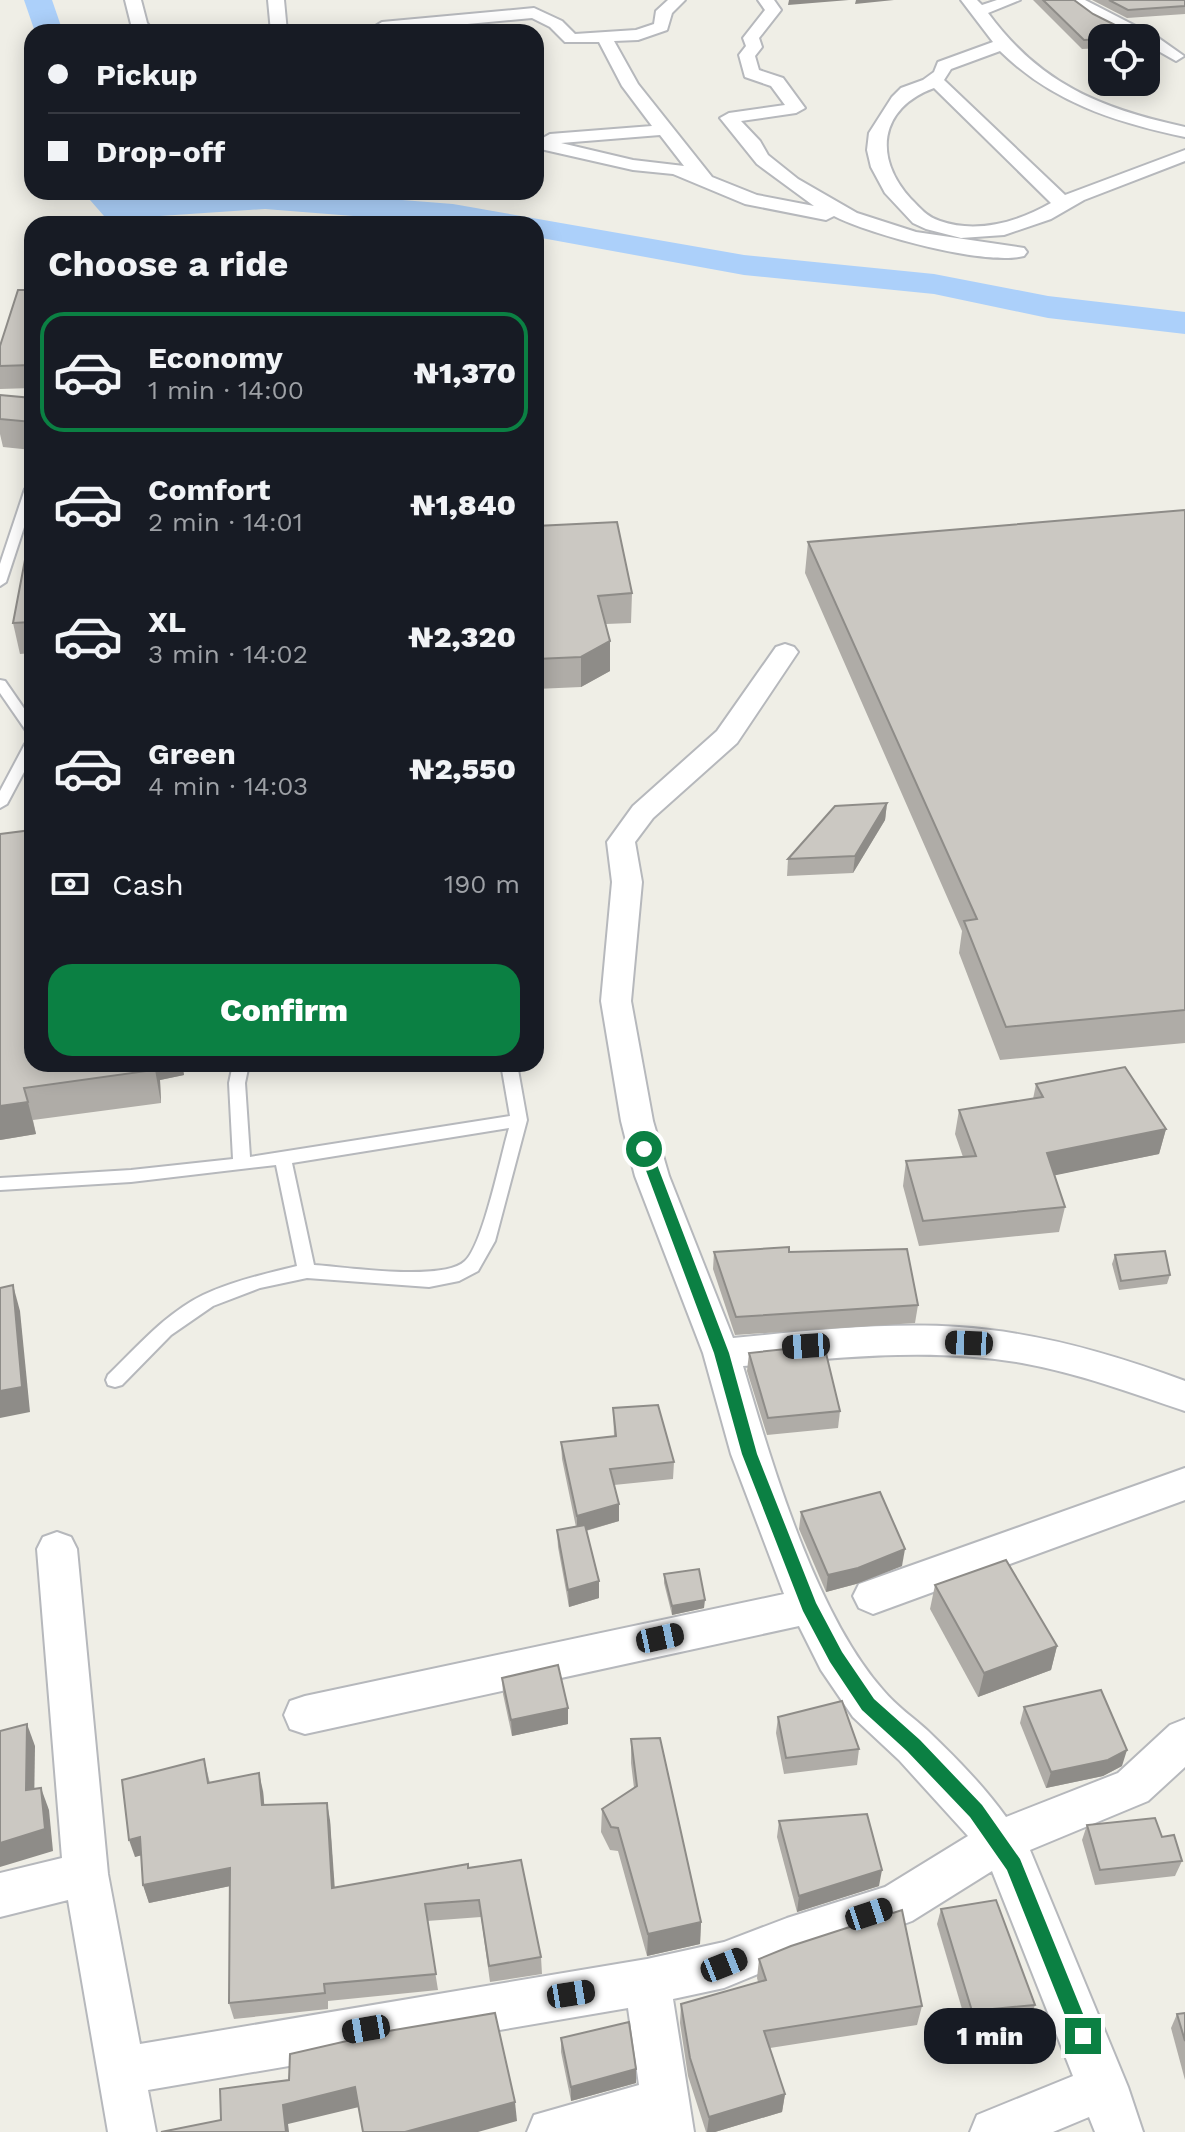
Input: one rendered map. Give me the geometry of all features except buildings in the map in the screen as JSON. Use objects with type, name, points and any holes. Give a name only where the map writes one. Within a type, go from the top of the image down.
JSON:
[{"type":"street","points":[[133,0],[139,24]]},
{"type":"street","points":[[276,0],[278,24]]},
{"type":"street","points":[[381,24],[533,7],[571,39],[638,35],[661,27],[664,11],[677,0]]},
{"type":"street","points":[[766,0],[773,10],[770,18],[756,29],[751,38],[754,47],[747,55],[751,73],[777,82],[796,108],[729,118],[738,131],[755,145],[760,158],[797,188],[845,217]]},
{"type":"street","points":[[1012,0],[974,6],[1003,44],[1048,86],[1066,96],[1135,120],[1185,132]]},
{"type":"street","points":[[1075,0],[1101,19],[1144,34],[1176,56]]},
{"type":"street","points":[[604,37],[630,86],[704,179]]},
{"type":"street","points":[[919,232],[880,167],[876,150],[878,133],[907,92],[934,79],[944,66],[954,60],[1003,44]]},
{"type":"street","points":[[934,79],[1064,205]]},
{"type":"street","points":[[544,142],[574,135],[662,130]]},
{"type":"street","points":[[544,144],[633,165],[676,169],[752,200],[919,232],[958,247],[1017,252]]},
{"type":"street","points":[[919,232],[997,231],[1044,215],[1077,196],[1185,155]]},
{"type":"street","points":[[785,652],[727,737],[643,812],[621,842],[627,882],[616,1001],[637,1121],[652,1176],[721,1353],[750,1454],[809,1606],[836,1657],[868,1704],[914,1746],[976,1811],[1014,1865],[1104,2087],[1119,2132]]},
{"type":"street","points":[[721,1353],[890,1340],[996,1345],[1084,1364],[1185,1396]]},
{"type":"street","points":[[873,1596],[1185,1484]]},
{"type":"street","points":[[57,1549],[86,1874],[132,2132]]},
{"type":"street","points":[[305,1715],[809,1606]]},
{"type":"street","points":[[122,2071],[647,1982],[724,1965],[787,1940],[896,1905],[998,1842],[1133,1787],[1185,1739]]},
{"type":"street","points":[[0,1895],[86,1874]]},
{"type":"street","points":[[551,2132],[667,2117],[647,1982]]},
{"type":"street","points":[[994,2132],[1104,2087]]},
{"type":"lane","points":[[0,582],[24,510]]},
{"type":"lane","points":[[0,684],[24,718]]},
{"type":"lane","points":[[0,804],[24,759]]},
{"type":"lane","points":[[239,1072],[237,1083],[242,1164]]},
{"type":"lane","points":[[115,1380],[165,1330],[207,1301],[258,1282],[307,1271],[429,1280],[453,1276],[472,1266],[486,1241],[519,1120],[510,1072]]},
{"type":"lane","points":[[0,1184],[96,1181],[283,1159],[519,1120]]},
{"type":"lane","points":[[283,1159],[307,1271]]},
{"type":"waterway","points":[[38,0],[46,24]]},
{"type":"waterway","points":[[107,200],[116,209],[250,200]]},
{"type":"waterway","points":[[278,200],[466,216]]},
{"type":"waterway","points":[[544,228],[744,265],[934,284],[1048,307],[1185,323]]},
{"type":"route","points":[[644,1149],[721,1353],[750,1454],[809,1606],[836,1657],[868,1704],[914,1746],[976,1811],[1014,1865],[1083,2036]]}]
